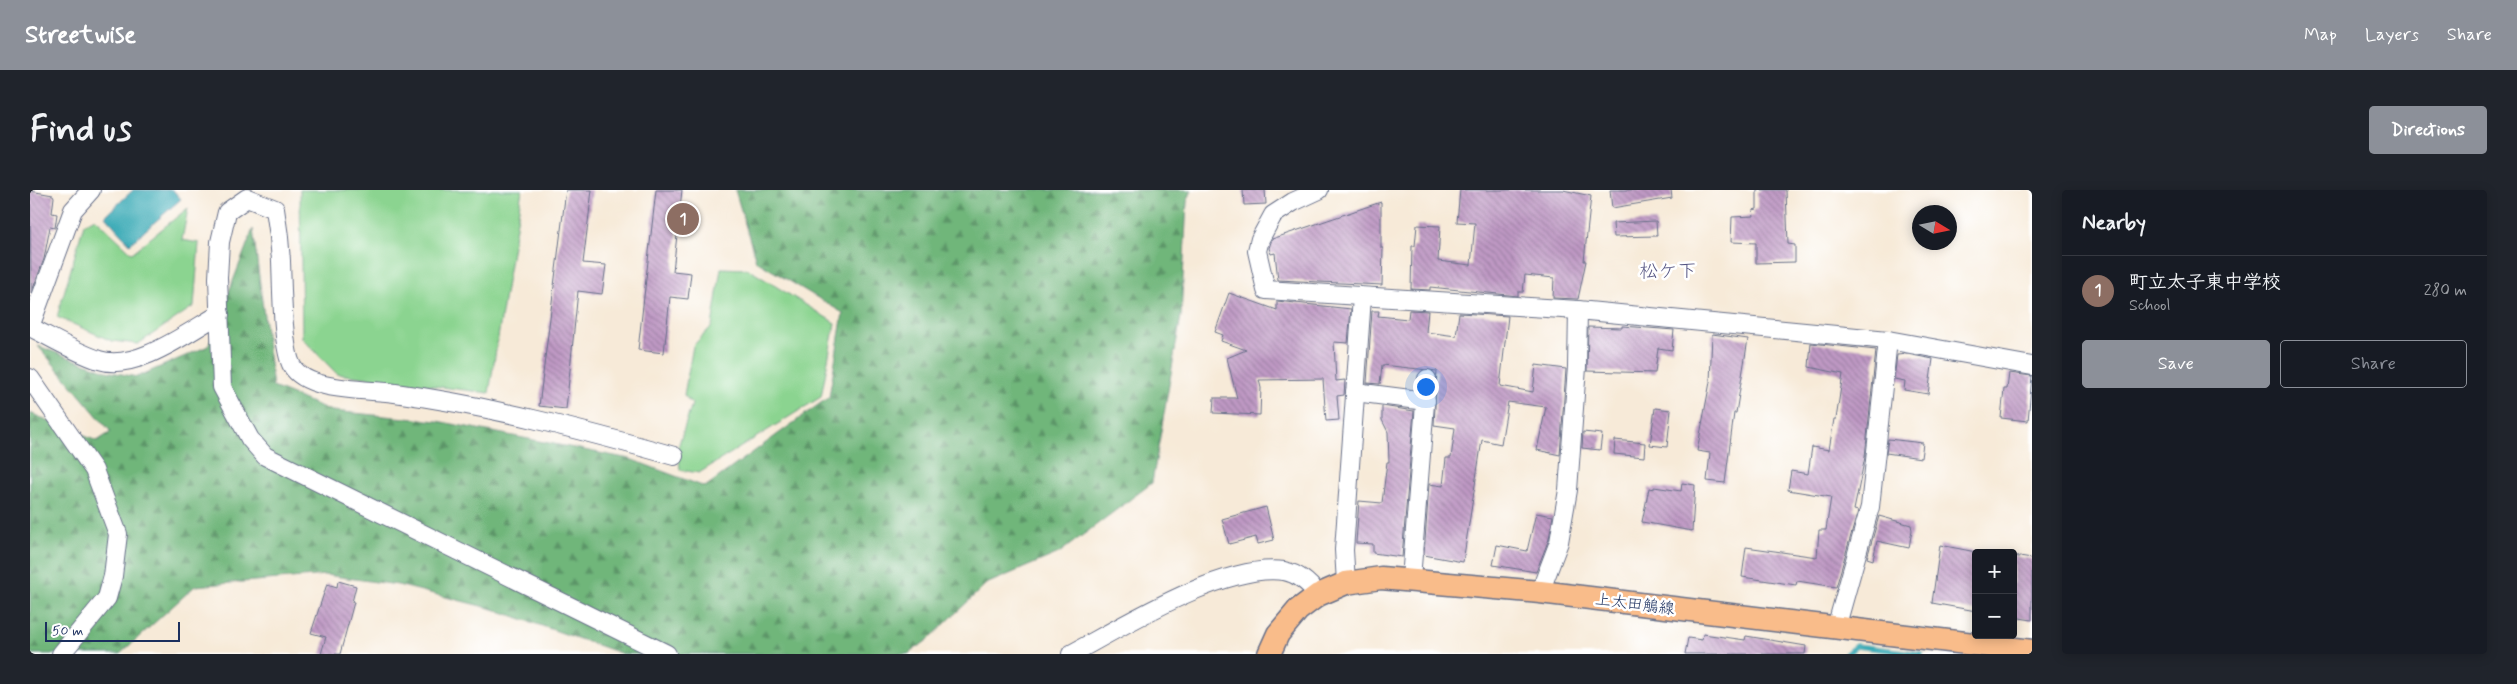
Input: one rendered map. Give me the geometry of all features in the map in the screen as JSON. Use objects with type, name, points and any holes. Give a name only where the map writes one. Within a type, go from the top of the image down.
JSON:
[{"type":"main road","name":"上太田鵤線","points":[[1269,654],[1278,634],[1298,610],[1318,595],[1346,583],[1381,578],[1412,579],[1540,592],[2032,650]]},
{"type":"street","points":[[91,190],[73,210],[30,327],[100,360],[124,363],[141,358],[220,314]]},
{"type":"street","points":[[1319,190],[1292,202],[1273,215],[1264,231],[1258,251],[1266,290],[1578,310],[1888,340],[2032,366]]},
{"type":"street","points":[[667,654],[265,456],[250,439],[222,387],[218,278],[220,242],[227,212],[245,194],[275,209],[280,239],[283,316],[287,343],[292,366],[306,380],[325,386],[418,396],[525,415],[674,456]]},
{"type":"street","points":[[1346,583],[1344,550],[1362,297]]},
{"type":"street","points":[[1540,592],[1559,542],[1568,490],[1577,367],[1578,310]]},
{"type":"street","points":[[1836,628],[1870,507],[1888,340]]},
{"type":"street","points":[[30,378],[94,470],[105,494],[118,534],[113,576],[107,598],[61,654]]},
{"type":"street","points":[[1412,579],[1427,380]]},
{"type":"street","points":[[1355,392],[1426,401]]},
{"type":"street","points":[[1072,654],[1203,586],[1250,573],[1284,571],[1310,584],[1318,595]]},
{"type":"green space","points":[[300,190],[522,190],[489,393],[337,374],[302,338]]},
{"type":"green space","points":[[735,190],[1192,190],[1187,202],[1181,316],[1152,483],[1059,553],[986,584],[929,639],[908,654],[623,654],[493,609],[398,585],[326,575],[195,586],[120,654],[30,654],[30,413],[97,441],[111,432],[38,346],[106,371],[137,377],[208,346],[253,229],[273,387],[332,411],[437,421],[630,459],[705,487],[829,397],[843,313],[756,261]]},
{"type":"green space","points":[[188,208],[182,240],[199,243],[194,306],[138,344],[112,341],[57,317],[84,224],[95,218],[132,253]]},
{"type":"green space","points":[[721,268],[748,269],[835,323],[821,397],[699,473],[680,470],[678,447],[692,404],[684,395],[693,346],[712,326]]},
{"type":"water","points":[[133,190],[173,190],[181,199],[130,244],[105,216]]},
{"type":"building","points":[[566,190],[592,190],[583,263],[606,265],[602,294],[578,291],[566,409],[539,406]]},
{"type":"building","points":[[656,190],[682,190],[673,271],[691,273],[688,299],[670,297],[664,353],[638,350]]},
{"type":"building","points":[[1243,190],[1265,190],[1266,204],[1244,205]]},
{"type":"building","points":[[1460,190],[1563,190],[1591,196],[1584,261],[1586,261],[1578,299],[1553,298],[1554,278],[1525,275],[1523,292],[1518,292],[1518,296],[1430,287],[1430,290],[1411,289],[1412,246],[1415,246],[1417,225],[1440,226],[1438,261],[1471,265],[1475,223],[1457,222]]},
{"type":"building","points":[[1610,190],[1671,190],[1672,198],[1612,208]]},
{"type":"building","points":[[1761,190],[1786,190],[1788,244],[1795,245],[1795,262],[1756,263],[1756,243],[1731,242],[1732,217],[1754,216],[1753,210],[1757,209],[1757,192]]},
{"type":"building","points":[[30,191],[53,195],[52,213],[57,214],[55,228],[50,227],[44,259],[31,294]]},
{"type":"building","points":[[1381,202],[1382,285],[1278,280],[1275,253],[1271,254],[1269,248],[1272,239]]},
{"type":"building","points":[[1656,221],[1657,236],[1614,237],[1613,223]]},
{"type":"building","points":[[1229,293],[1277,310],[1277,301],[1351,309],[1348,343],[1334,342],[1336,381],[1345,380],[1344,395],[1337,396],[1339,420],[1326,421],[1323,379],[1259,380],[1261,388],[1260,415],[1213,413],[1214,398],[1237,398],[1227,358],[1246,350],[1221,341],[1223,335],[1215,332]]},
{"type":"building","points":[[1409,310],[1428,311],[1426,332],[1456,336],[1459,313],[1508,316],[1500,386],[1533,392],[1536,365],[1566,369],[1560,455],[1537,450],[1546,407],[1508,402],[1501,444],[1482,440],[1463,562],[1424,555],[1429,484],[1443,486],[1446,458],[1451,458],[1455,428],[1434,425],[1437,371],[1382,365],[1380,384],[1367,383],[1372,311],[1379,311],[1378,316],[1408,319]]},
{"type":"building","points":[[1622,326],[1674,330],[1672,350],[1658,348],[1655,373],[1587,371],[1588,327],[1622,328]]},
{"type":"building","points":[[1712,334],[1748,339],[1736,413],[1734,413],[1725,483],[1707,481],[1710,453],[1697,451],[1710,382]]},
{"type":"building","points":[[1811,343],[1876,350],[1865,457],[1854,510],[1858,511],[1836,587],[1797,581],[1796,585],[1742,577],[1746,547],[1817,557],[1819,530],[1826,530],[1831,497],[1788,490],[1791,471],[1808,474],[1812,447],[1829,450],[1834,419],[1836,419],[1843,374],[1809,367]]},
{"type":"building","points":[[1907,354],[1933,359],[1928,394],[1904,390],[1905,381],[1894,379],[1897,355]]},
{"type":"building","points":[[2009,373],[2032,376],[2028,421],[2001,418],[2004,389],[2007,389]]},
{"type":"building","points":[[1382,406],[1414,411],[1402,557],[1373,553],[1373,544],[1356,543],[1359,501],[1382,503],[1387,462],[1389,462],[1388,432],[1382,420]]},
{"type":"building","points":[[1655,408],[1671,410],[1667,447],[1650,445]]},
{"type":"building","points":[[1583,432],[1602,434],[1600,450],[1582,448]]},
{"type":"building","points":[[1888,439],[1923,443],[1921,458],[1886,453]]},
{"type":"building","points":[[1615,440],[1645,443],[1644,457],[1614,454]]},
{"type":"building","points":[[1682,483],[1695,485],[1692,531],[1642,522],[1649,488],[1681,491]]},
{"type":"building","points":[[1266,507],[1274,540],[1258,544],[1256,537],[1229,544],[1222,519]]},
{"type":"building","points":[[1536,513],[1553,516],[1549,539],[1536,572],[1493,565],[1497,545],[1527,551]]},
{"type":"building","points":[[1879,516],[1911,525],[1912,530],[1909,548],[1877,541],[1873,560],[1867,558]]},
{"type":"building","points":[[1940,545],[1972,551],[1972,610],[1932,603]]},
{"type":"building","points":[[2017,557],[2032,559],[2032,620],[2017,618]]},
{"type":"building","points":[[338,581],[356,586],[352,602],[354,602],[340,654],[321,654],[326,637],[311,633],[327,584],[337,587]]},
{"type":"building","points":[[1703,634],[1745,640],[1746,636],[1806,646],[1805,654],[1685,654],[1688,638],[1702,640]]},
{"type":"waterway","points":[[1846,654],[1856,646],[1920,654]]},
{"type":"place","name":"町立太子東中学校","points":[[683,219]]},
{"type":"district","name":"松ケ下","points":[[1668,270]]}]
